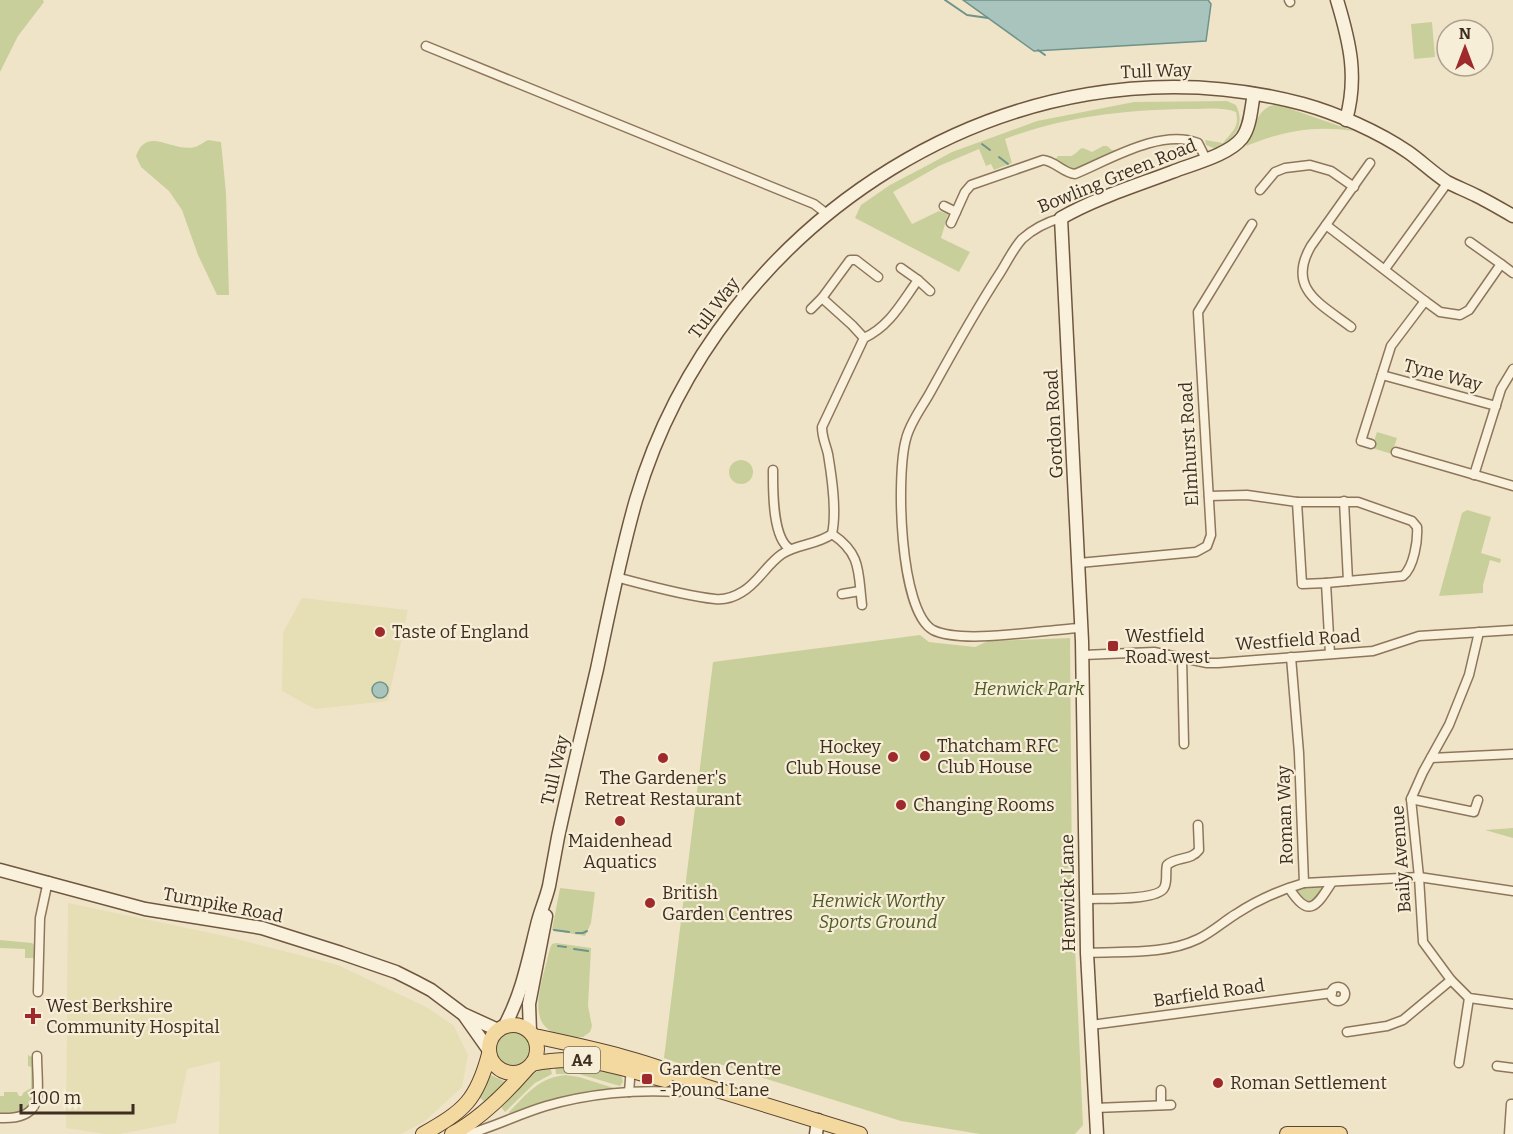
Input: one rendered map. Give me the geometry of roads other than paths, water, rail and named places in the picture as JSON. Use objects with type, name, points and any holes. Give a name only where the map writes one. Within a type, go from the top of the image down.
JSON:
[{"type":"main road","name":"A4","points":[[501,1028],[518,1026],[532,1034],[580,1046],[683,1084],[704,1086],[817,1127],[860,1134]]},
{"type":"main road","points":[[423,1134],[453,1115],[474,1095],[481,1084],[490,1041],[501,1028]]},
{"type":"main road","points":[[452,1134],[478,1116],[512,1086],[530,1066],[537,1053],[532,1034]]},
{"type":"main road","name":"A4","points":[[489,1052],[491,1061],[502,1071],[517,1073],[530,1066],[551,1060],[573,1059],[631,1066]]},
{"type":"main road","points":[[1287,1134],[1340,1134]]},
{"type":"street","points":[[1337,0],[1353,71],[1352,99],[1346,120]]},
{"type":"street","points":[[426,46],[814,204],[827,214]]},
{"type":"street","name":"Tull Way","points":[[501,1028],[519,998],[548,888],[616,577],[644,476],[665,422],[690,373],[743,298],[772,264],[827,214],[876,178],[908,158],[994,118],[1040,105],[1108,91],[1215,88],[1254,94]]},
{"type":"street","points":[[1254,94],[1306,105],[1346,120],[1404,149],[1448,182],[1513,216]]},
{"type":"street","name":"Bowling Green Road","points":[[1082,628],[989,636],[942,634],[928,627],[919,614],[913,593],[902,530],[901,482],[905,439],[966,326],[1019,243],[1034,229],[1110,195],[1206,159],[1231,147],[1243,137],[1248,125],[1254,94]]},
{"type":"street","points":[[951,223],[965,192],[971,185],[1043,160],[1050,161],[1070,174],[1075,174],[1156,140],[1198,143],[1206,159]]},
{"type":"street","points":[[1351,327],[1309,294],[1303,282],[1303,270],[1308,251],[1370,163]]},
{"type":"street","points":[[1260,190],[1271,175],[1280,169],[1315,165],[1331,171],[1354,187]]},
{"type":"street","points":[[1257,176],[1266,182]]},
{"type":"street","points":[[1385,269],[1448,182]]},
{"type":"street","points":[[944,206],[956,212]]},
{"type":"street","name":"Gordon Road","points":[[1061,218],[1082,628]]},
{"type":"street","points":[[1326,225],[1425,301],[1440,312],[1447,314],[1466,313],[1501,264]]},
{"type":"street","name":"Elmhurst Road","points":[[1079,563],[1203,550],[1207,546],[1210,538],[1209,496],[1198,312],[1246,228]]},
{"type":"street","points":[[1470,242],[1513,273]]},
{"type":"street","points":[[811,309],[850,260],[856,260],[878,277]]},
{"type":"street","points":[[901,268],[930,291]]},
{"type":"street","points":[[616,577],[697,596],[717,599],[731,597],[750,586],[771,563],[790,549],[822,541],[832,534],[835,520],[828,452],[823,441],[822,427],[864,338],[878,332],[918,280]]},
{"type":"street","points":[[822,298],[864,338]]},
{"type":"street","points":[[1371,444],[1361,441],[1391,346],[1425,301]]},
{"type":"street","points":[[1474,475],[1501,389],[1513,369]]},
{"type":"street","name":"Tyne Way","points":[[1382,375],[1496,406]]},
{"type":"street","points":[[1396,452],[1513,486]]},
{"type":"street","points":[[773,470],[777,520],[786,547],[790,549]]},
{"type":"street","points":[[1209,496],[1241,495],[1297,502],[1364,503],[1410,520],[1416,525],[1418,531],[1406,574],[1395,578],[1302,584],[1297,502]]},
{"type":"street","points":[[1344,501],[1348,581]]},
{"type":"street","points":[[832,534],[848,546],[854,555],[862,605]]},
{"type":"street","points":[[1326,583],[1330,654]]},
{"type":"street","points":[[842,594],[860,591]]},
{"type":"street","name":"Henwick Lane","points":[[1082,628],[1086,899],[1097,1134]]},
{"type":"street","name":"Westfield Road","points":[[1083,656],[1145,652],[1218,663],[1373,651],[1419,636],[1513,630]]},
{"type":"street","name":"Baily Avenue","points":[[1468,998],[1423,942],[1411,799],[1449,725],[1469,675],[1479,632]]},
{"type":"street","name":"Roman Way","points":[[1088,953],[1184,945],[1199,939],[1250,905],[1304,883],[1299,747],[1291,657]]},
{"type":"street","points":[[1182,658],[1184,744]]},
{"type":"street","points":[[1431,758],[1513,754]]},
{"type":"street","points":[[1411,799],[1474,812],[1478,800]]},
{"type":"street","points":[[1086,899],[1141,897],[1156,895],[1163,891],[1167,865],[1175,860],[1190,858],[1199,850],[1198,825]]},
{"type":"street","name":"Turnpike Road","points":[[0,870],[146,909],[251,925],[324,947],[405,976],[431,990],[463,1014],[501,1028]]},
{"type":"street","points":[[1304,883],[1419,877],[1513,891]]},
{"type":"street","points":[[38,992],[40,918],[48,881]]},
{"type":"street","points":[[1289,888],[1300,904],[1309,907],[1317,903],[1332,882]]},
{"type":"street","name":"Tull Way","points":[[532,1034],[529,1004],[544,934],[548,888]]},
{"type":"street","points":[[1347,1032],[1387,1026],[1403,1020],[1452,980]]},
{"type":"street","name":"Barfield Road","points":[[1091,1025],[1332,993]]},
{"type":"street","points":[[1459,1063],[1468,998],[1513,1004]]},
{"type":"street","name":"Turnpike Road","points":[[463,1014],[489,1052]]},
{"type":"street","points":[[0,1118],[22,1117],[32,1109],[37,1100],[37,1056]]},
{"type":"street","points":[[629,1092],[631,1066]]},
{"type":"street","points":[[1497,1066],[1513,1068]]},
{"type":"street","points":[[1161,1090],[1161,1105]]},
{"type":"street","points":[[468,1134],[555,1104],[629,1092],[678,1092]]},
{"type":"street","points":[[1509,1134],[1511,1104],[1513,1104]]},
{"type":"street","points":[[1095,1108],[1171,1105]]},
{"type":"street","points":[[497,1111],[501,1122]]},
{"type":"water","points":[[963,0],[1208,0],[1211,4],[1206,41],[1034,51]]},
{"type":"water","points":[[377,682],[383,682],[388,690],[386,696],[377,698],[372,693],[372,687]]},
{"type":"waterway","points":[[945,0],[967,15],[988,18]]},
{"type":"waterway","points":[[1038,50],[1045,55]]},
{"type":"waterway","points":[[982,144],[990,150]]},
{"type":"waterway","points":[[999,157],[1008,164]]},
{"type":"waterway","points":[[554,930],[569,932]]},
{"type":"waterway","points":[[576,933],[587,931]]},
{"type":"waterway","points":[[558,946],[566,947]]},
{"type":"waterway","points":[[574,949],[588,951]]},
{"type":"place","name":"Taste of England","points":[[380,632]]},
{"type":"place","name":"Westfield Road west","points":[[1113,646]]},
{"type":"place","name":"Thatcham RFC Club House","points":[[925,756]]},
{"type":"place","name":"Hockey Club House","points":[[893,757]]},
{"type":"place","name":"The Gardener's Retreat Restaurant","points":[[663,758]]},
{"type":"place","name":"Changing Rooms","points":[[901,805]]},
{"type":"place","name":"Maidenhead Aquatics","points":[[620,821]]},
{"type":"place","name":"British Garden Centres","points":[[650,903]]},
{"type":"place","name":"West Berkshire Community Hospital","points":[[33,1016]]},
{"type":"place","name":"Garden Centre - Pound Lane","points":[[647,1079]]},
{"type":"place","name":"Roman Settlement","points":[[1218,1083]]},
{"type":"park label","name":"Henwick Park","points":[[1029,689]]},
{"type":"park label","name":"Henwick Worthy Sports Ground","points":[[878,911]]}]
